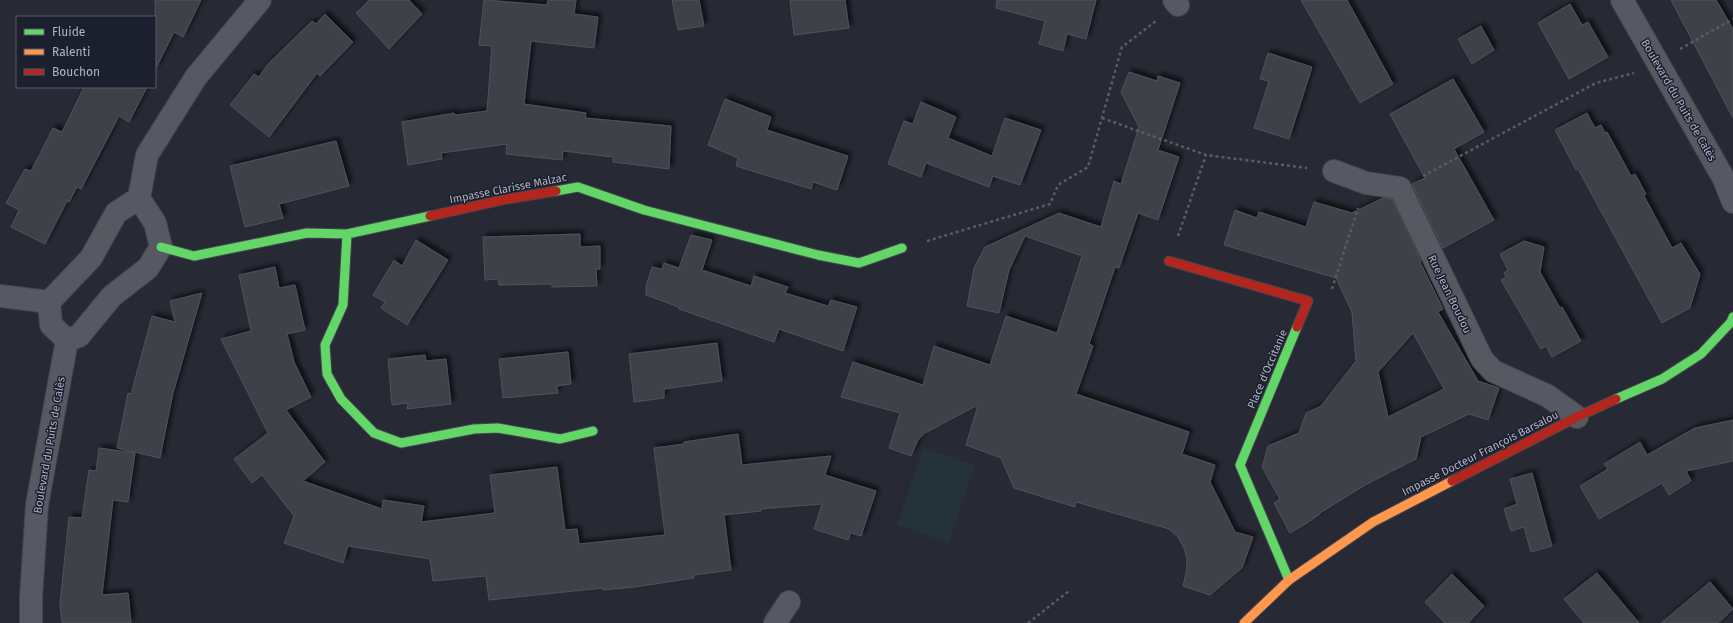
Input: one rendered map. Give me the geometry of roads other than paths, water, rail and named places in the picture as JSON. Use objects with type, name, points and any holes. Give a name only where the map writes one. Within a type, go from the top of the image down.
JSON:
[{"type":"street","points":[[138,198],[155,224],[161,248],[148,268],[112,296],[78,336],[67,340],[50,325],[49,302],[91,258],[116,213],[138,198],[147,155],[196,77],[260,0]]},
{"type":"street","name":"Boulevard du Puits de Calès","points":[[1622,0],[1724,179],[1733,202]]},
{"type":"street","name":"Rue Jean Boudou","points":[[1334,171],[1366,183],[1400,188],[1482,359],[1493,372],[1548,396],[1577,417]]},
{"type":"street","name":"Impasse Clarisse Malzac","points":[[161,248],[194,256],[307,234],[347,234],[507,199],[578,187],[644,210],[818,254],[859,262],[902,248]]},
{"type":"street","points":[[347,234],[343,305],[325,345],[327,374],[342,399],[374,433],[401,443],[474,429],[498,428],[560,439],[593,431]]},
{"type":"street","name":"Place d'Occitanie","points":[[1170,261],[1308,301],[1240,464],[1289,580]]},
{"type":"street","points":[[0,296],[49,302]]},
{"type":"street","name":"Impasse Docteur François Barsalou","points":[[1244,623],[1289,580],[1373,522],[1577,417],[1662,379],[1701,354],[1731,322],[1733,317]]},
{"type":"street","name":"Boulevard du Puits de Calès","points":[[31,623],[31,598],[37,505],[67,340]]},
{"type":"street","points":[[775,623],[789,602]]}]
